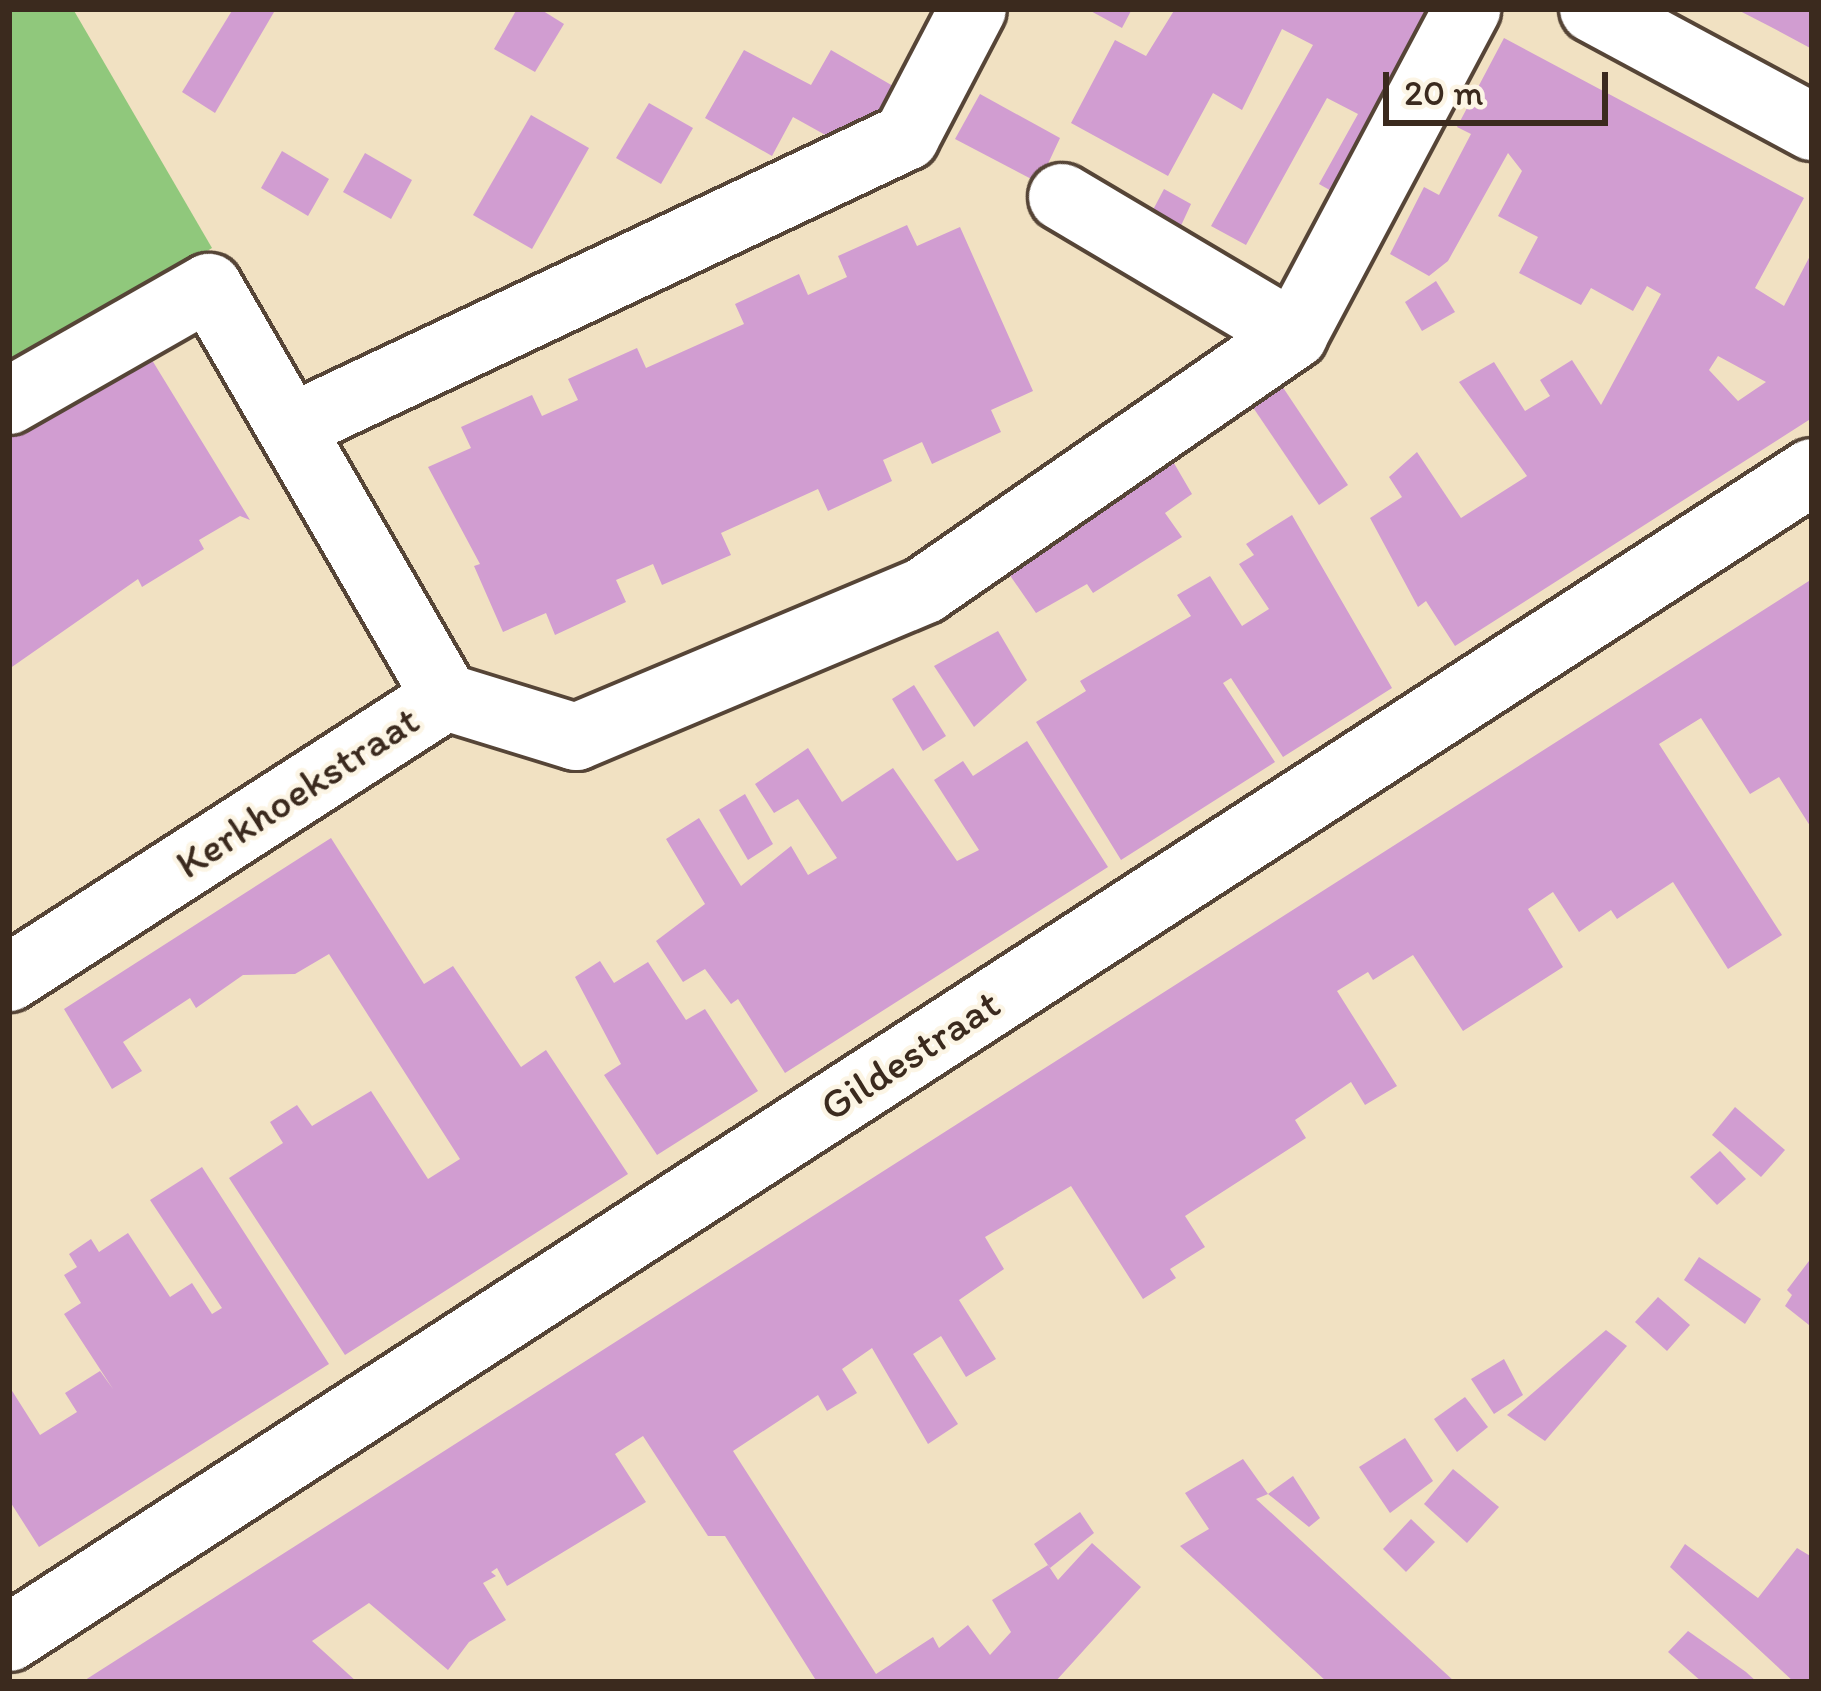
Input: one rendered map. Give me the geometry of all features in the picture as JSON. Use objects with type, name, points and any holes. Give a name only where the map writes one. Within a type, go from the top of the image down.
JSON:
[{"type":"street","points":[[294,426],[906,137],[973,9]]},
{"type":"street","points":[[446,697],[576,737],[926,590],[1294,335],[1467,9]]},
{"type":"street","points":[[1594,9],[1812,127]]},
{"type":"street","points":[[1062,197],[1294,335]]},
{"type":"street","name":"Kerkhoekstraat","points":[[9,401],[209,287],[294,426],[446,697],[9,978]]},
{"type":"street","name":"Gildestraat","points":[[9,1638],[1812,472]]},
{"type":"green space","points":[[9,9],[73,9],[212,248],[9,372]]},
{"type":"building","points":[[233,9],[274,12],[215,113],[182,92]]},
{"type":"building","points":[[517,9],[540,9],[564,24],[535,72],[494,49]]},
{"type":"building","points":[[1087,9],[1132,9],[1122,28]]},
{"type":"building","points":[[1175,9],[1449,9],[1349,201],[1319,184],[1358,114],[1327,98],[1246,245],[1211,226],[1313,45],[1282,29],[1242,110],[1213,93],[1168,176],[1071,123],[1115,40],[1146,56]]},
{"type":"building","points":[[1736,9],[1812,9],[1812,49],[1771,27]]},
{"type":"building","points":[[1504,38],[1804,198],[1755,288],[1784,306],[1812,252],[1812,418],[1455,646],[1426,601],[1418,607],[1370,518],[1402,497],[1389,477],[1417,452],[1461,518],[1527,476],[1459,382],[1494,362],[1525,411],[1550,396],[1540,380],[1572,360],[1601,405],[1661,294],[1647,286],[1633,311],[1591,288],[1581,305],[1519,273],[1538,237],[1498,216],[1522,171],[1508,153],[1448,261],[1429,276],[1390,254],[1424,187],[1439,195],[1471,134],[1457,127]],"holes":[[[1718,356],[1766,382],[1738,401],[1709,370]]]},
{"type":"building","points":[[744,50],[811,85],[831,50],[893,86],[878,113],[829,137],[793,117],[772,156],[705,118]]},
{"type":"building","points":[[980,94],[1060,138],[1039,183],[955,139]]},
{"type":"building","points":[[649,103],[693,128],[661,184],[616,158]]},
{"type":"building","points":[[531,115],[589,148],[532,249],[473,215]]},
{"type":"building","points":[[282,151],[329,179],[308,216],[261,188]]},
{"type":"building","points":[[365,153],[412,180],[391,219],[343,192]]},
{"type":"building","points":[[1164,189],[1191,204],[1173,243],[1144,227]]},
{"type":"building","points":[[907,225],[917,246],[960,227],[1033,391],[991,410],[1001,432],[932,464],[922,442],[883,460],[892,481],[828,511],[818,489],[721,533],[731,555],[662,585],[653,564],[616,580],[626,602],[555,635],[546,613],[503,632],[474,566],[480,564],[428,467],[471,448],[461,427],[532,395],[542,416],[578,400],[568,379],[637,348],[646,368],[744,324],[735,304],[799,274],[808,295],[847,277],[838,256]]},
{"type":"building","points":[[1436,281],[1455,312],[1422,331],[1405,302]]},
{"type":"building","points":[[144,347],[250,520],[240,516],[199,540],[204,549],[142,587],[138,579],[9,669],[9,430]]},
{"type":"building","points":[[1278,380],[1348,485],[1319,505],[1248,400]]},
{"type":"building","points":[[1171,458],[1192,494],[1165,513],[1182,537],[1093,593],[1087,584],[1036,613],[1009,574]]},
{"type":"building","points":[[1292,515],[1392,688],[1283,757],[1231,678],[1223,683],[1275,762],[1121,860],[1036,722],[1086,691],[1080,681],[1191,616],[1177,595],[1210,576],[1242,626],[1269,609],[1239,564],[1254,555],[1246,544]]},
{"type":"building","points":[[1812,579],[1812,829],[1779,777],[1750,794],[1701,718],[1659,744],[1782,935],[1728,969],[1673,882],[1617,919],[1611,910],[1579,932],[1553,892],[1528,909],[1563,967],[1463,1031],[1413,955],[1373,980],[1368,972],[1337,991],[1397,1086],[1365,1105],[1351,1082],[1295,1120],[1306,1138],[1185,1216],[1205,1247],[1170,1269],[1176,1278],[1143,1299],[1071,1186],[985,1237],[1004,1269],[959,1300],[996,1359],[966,1377],[941,1336],[913,1354],[958,1424],[928,1444],[872,1348],[842,1369],[857,1393],[827,1411],[818,1395],[733,1451],[876,1674],[933,1637],[939,1648],[968,1625],[990,1655],[1011,1632],[992,1600],[1048,1565],[1058,1580],[1092,1543],[1141,1587],[1055,1682],[817,1682],[725,1536],[708,1536],[643,1436],[615,1454],[646,1502],[507,1586],[497,1568],[491,1572],[496,1576],[483,1583],[506,1620],[469,1642],[448,1670],[369,1603],[312,1641],[357,1682],[82,1682]]},
{"type":"building","points":[[998,631],[1027,680],[974,727],[934,666]]},
{"type":"building","points":[[914,685],[946,736],[923,751],[892,699]]},
{"type":"building","points":[[1027,741],[1108,867],[785,1073],[738,999],[731,1004],[705,969],[683,982],[656,941],[705,904],[666,839],[699,818],[741,886],[791,846],[808,875],[837,858],[798,799],[774,813],[755,784],[808,748],[842,802],[893,768],[957,861],[979,850],[934,780],[963,761],[973,776]]},
{"type":"building","points":[[745,794],[773,844],[748,860],[719,810]]},
{"type":"building","points":[[331,838],[424,984],[453,966],[521,1067],[546,1050],[628,1174],[345,1355],[229,1178],[283,1143],[270,1122],[297,1105],[312,1126],[371,1091],[428,1179],[460,1159],[329,954],[295,974],[243,975],[196,1008],[190,998],[123,1042],[142,1071],[112,1089],[64,1009]]},
{"type":"building","points":[[600,961],[614,983],[648,962],[686,1020],[705,1009],[758,1091],[657,1155],[604,1075],[621,1064],[575,977]]},
{"type":"building","points":[[1735,1107],[1785,1150],[1761,1177],[1712,1135]]},
{"type":"building","points":[[1720,1151],[1746,1179],[1717,1205],[1690,1177]]},
{"type":"building","points":[[202,1167],[329,1364],[39,1547],[9,1500],[9,1386],[40,1435],[77,1412],[65,1393],[100,1371],[113,1389],[64,1314],[81,1303],[64,1275],[77,1267],[69,1254],[91,1239],[99,1252],[128,1233],[170,1297],[192,1283],[212,1314],[222,1308],[150,1200]]},
{"type":"building","points":[[1699,1257],[1761,1299],[1745,1324],[1684,1280]]},
{"type":"building","points":[[1812,1257],[1809,1325],[1785,1306],[1792,1295],[1787,1290]]},
{"type":"building","points":[[1658,1297],[1690,1325],[1667,1351],[1635,1322]]},
{"type":"building","points":[[1606,1330],[1627,1346],[1545,1441],[1507,1415]]},
{"type":"building","points":[[1504,1359],[1523,1395],[1494,1414],[1471,1379]]},
{"type":"building","points":[[1465,1397],[1488,1427],[1457,1452],[1434,1419]]},
{"type":"building","points":[[1405,1438],[1433,1481],[1390,1513],[1359,1467]]},
{"type":"building","points":[[1243,1459],[1268,1494],[1256,1499],[1455,1682],[1327,1682],[1180,1546],[1209,1529],[1185,1493]]},
{"type":"building","points":[[1453,1469],[1499,1507],[1467,1543],[1424,1504]]},
{"type":"building","points":[[1293,1476],[1320,1518],[1309,1527],[1268,1494]]},
{"type":"building","points":[[1080,1512],[1094,1533],[1050,1568],[1034,1544]]},
{"type":"building","points":[[1411,1519],[1435,1542],[1406,1572],[1383,1549]]},
{"type":"building","points":[[1685,1544],[1758,1598],[1797,1548],[1812,1557],[1812,1682],[1794,1682],[1670,1567]]},
{"type":"building","points":[[1688,1631],[1757,1682],[1702,1682],[1668,1652]]}]
